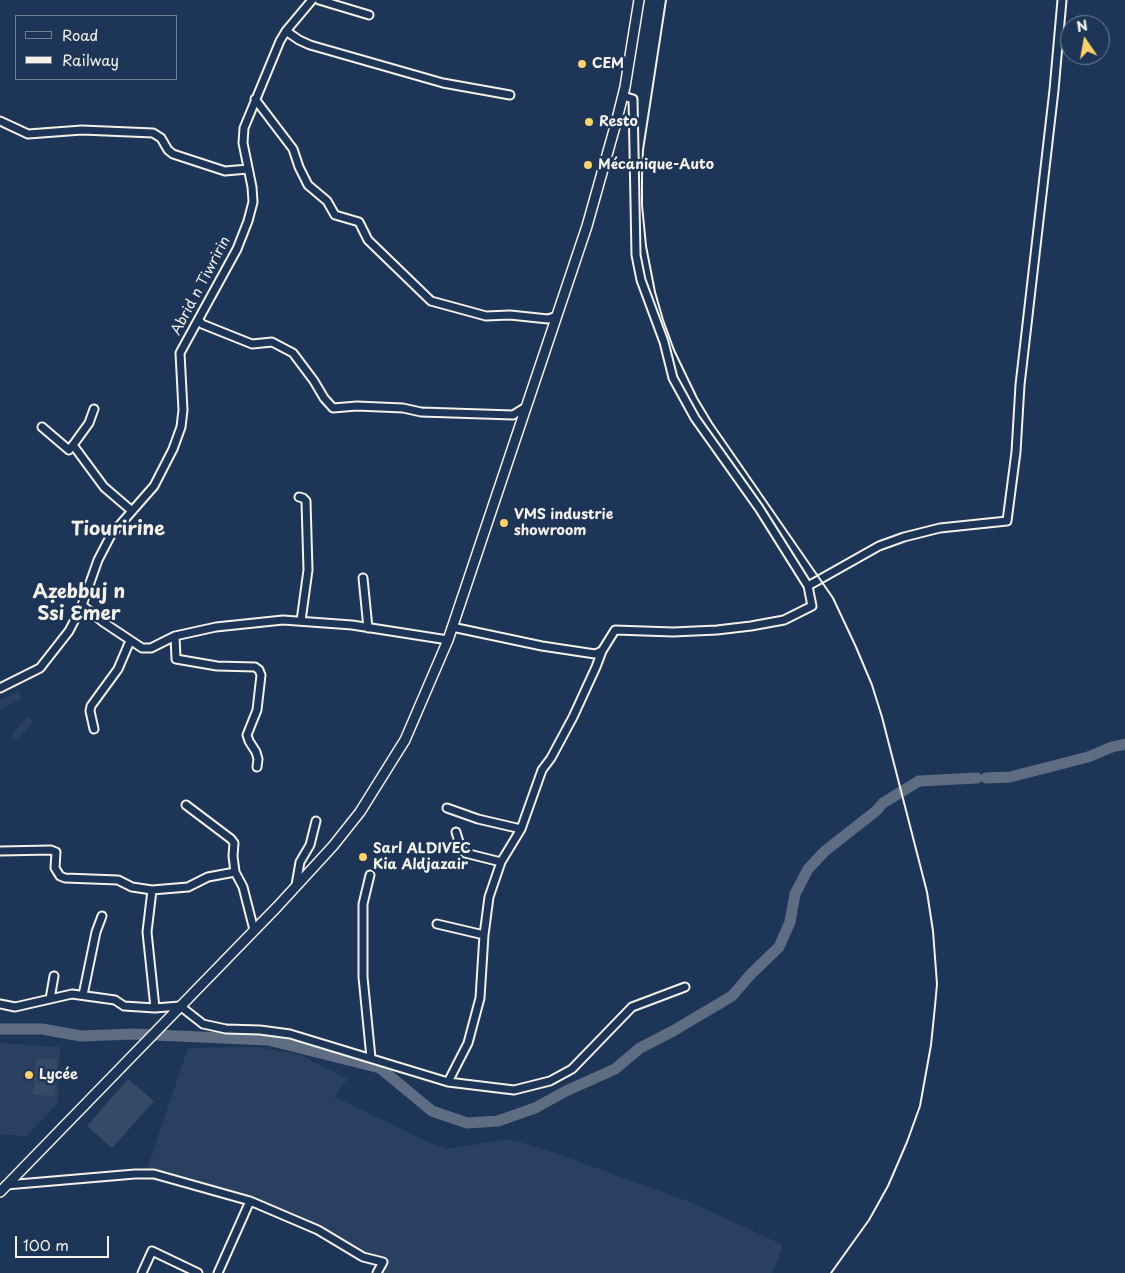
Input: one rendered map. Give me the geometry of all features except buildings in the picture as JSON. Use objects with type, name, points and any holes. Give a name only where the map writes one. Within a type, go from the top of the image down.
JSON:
[{"type":"main road","points":[[3,1188],[254,930],[351,824],[405,740],[448,640],[587,226],[623,96],[639,0]]},
{"type":"street","name":"Abrid n Tiwririn","points":[[0,688],[40,668],[69,631],[82,605],[98,560],[111,535],[154,486],[173,449],[181,427],[183,410],[180,353],[237,249],[253,202],[243,143],[244,128],[286,31],[312,0]]},
{"type":"street","points":[[318,0],[369,15]]},
{"type":"street","points":[[808,586],[879,546],[904,537],[940,528],[1007,521],[1016,452],[1020,384],[1054,90],[1062,0]]},
{"type":"street","points":[[286,31],[310,45],[443,83],[510,95]]},
{"type":"street","points":[[448,1082],[468,1043],[480,998],[484,935],[489,897],[501,862],[521,829],[542,770],[552,758],[573,717],[602,651],[615,630],[673,632],[751,626],[784,620],[812,606],[808,586],[759,508],[695,418],[673,378],[664,342],[641,280],[636,255],[633,100],[623,96]]},
{"type":"street","points":[[255,99],[293,149],[308,185],[326,200],[335,215],[359,222],[368,240],[431,301],[486,316],[510,315],[548,319],[557,316]]},
{"type":"street","points":[[0,121],[28,134],[82,130],[153,133],[161,138],[168,150],[173,154],[225,171],[248,169]]},
{"type":"street","points":[[199,320],[202,324],[252,344],[272,342],[293,353],[333,408],[356,406],[403,408],[422,412],[513,415],[526,407]]},
{"type":"street","points":[[42,427],[69,450],[89,422],[94,409]]},
{"type":"street","points":[[73,445],[104,487],[132,510]]},
{"type":"street","points":[[299,497],[306,501],[308,570],[301,621]]},
{"type":"street","points":[[363,578],[368,628]]},
{"type":"street","points":[[82,605],[103,622],[142,648],[151,648],[176,636],[216,627],[283,620],[368,628],[448,640]]},
{"type":"street","points":[[452,627],[578,652],[595,654],[602,651]]},
{"type":"street","points":[[176,636],[176,659],[217,666],[255,667],[259,670],[261,675],[257,710],[247,735],[256,752],[258,759],[257,767]]},
{"type":"street","points":[[94,729],[90,711],[91,706],[118,669],[130,641]]},
{"type":"street","points":[[186,805],[232,838],[234,843],[235,872],[242,887],[254,930]]},
{"type":"street","points":[[448,808],[478,819],[521,829]]},
{"type":"street","points":[[296,885],[300,862],[310,845],[316,821]]},
{"type":"street","points":[[456,832],[464,853],[501,862]]},
{"type":"street","points":[[0,851],[51,850],[56,852],[55,868],[60,876],[65,878],[118,880],[132,887],[152,890],[188,887],[208,877],[235,872]]},
{"type":"street","points":[[370,874],[363,904],[363,977],[372,1058]]},
{"type":"street","points":[[152,890],[147,932],[155,1008]]},
{"type":"street","points":[[83,995],[96,932],[102,916]]},
{"type":"street","points":[[437,924],[484,935]]},
{"type":"street","points":[[50,999],[54,976]]},
{"type":"street","points":[[0,1004],[14,1007],[72,994],[114,1000],[124,1006],[155,1008],[180,1006],[203,1024],[226,1029],[260,1030],[290,1034],[448,1082],[514,1090],[550,1081],[572,1069],[632,1007],[685,987]]},
{"type":"street","points":[[3,1188],[125,1174],[154,1174],[250,1201],[318,1230],[363,1257],[383,1262],[378,1273]]},
{"type":"street","points":[[218,1273],[250,1201]]},
{"type":"street","points":[[142,1273],[152,1251],[198,1273]]},
{"type":"shaded area","points":[[19,691],[22,699],[0,709],[0,700]]},
{"type":"shaded area","points":[[27,717],[34,721],[18,739],[13,739],[12,734]]},
{"type":"shaded area","name":"Lycée","points":[[0,1043],[60,1047],[58,1103],[27,1136],[0,1135]]},
{"type":"shaded area","points":[[259,1047],[301,1055],[347,1079],[335,1097],[430,1143],[448,1149],[509,1139],[549,1151],[690,1202],[783,1245],[773,1273],[383,1273],[311,1233],[245,1204],[144,1178],[188,1048]]},
{"type":"shaded area","points":[[36,1059],[57,1059],[55,1096],[33,1095]]},
{"type":"shaded area","points":[[128,1079],[154,1101],[112,1148],[87,1126]]},
{"type":"waterway","points":[[986,778],[1010,777],[1088,757],[1125,744]]},
{"type":"waterway","points":[[0,1029],[42,1029],[81,1036],[133,1034],[268,1040],[380,1068],[432,1111],[467,1123],[498,1121],[535,1108],[566,1091],[615,1069],[640,1048],[732,996],[751,974],[779,947],[790,922],[795,894],[808,869],[825,851],[876,811],[883,803],[919,781],[977,778]]},
{"type":"railway","points":[[666,0],[643,150],[642,176],[642,205],[646,246],[655,292],[663,320],[674,350],[697,398],[712,423],[833,598],[856,647],[872,685],[882,717],[927,892],[933,931],[937,984],[931,1045],[920,1106],[888,1186],[869,1220],[831,1273]]},
{"type":"place","name":"CEM","points":[[582,64]]},
{"type":"place","name":"Resto","points":[[589,122]]},
{"type":"place","name":"Mécanique-Auto","points":[[588,165]]},
{"type":"place","name":"VMS industrie showroom","points":[[504,523]]},
{"type":"place","name":"Sarl ALDIVEC Kia Aldjazair","points":[[363,857]]},
{"type":"place","name":"Lycée","points":[[29,1075]]},
{"type":"district","name":"Tiouririne","points":[[118,530]]},
{"type":"district","name":"Aẓebbuj n Ssi Ɛmer","points":[[79,604]]}]
